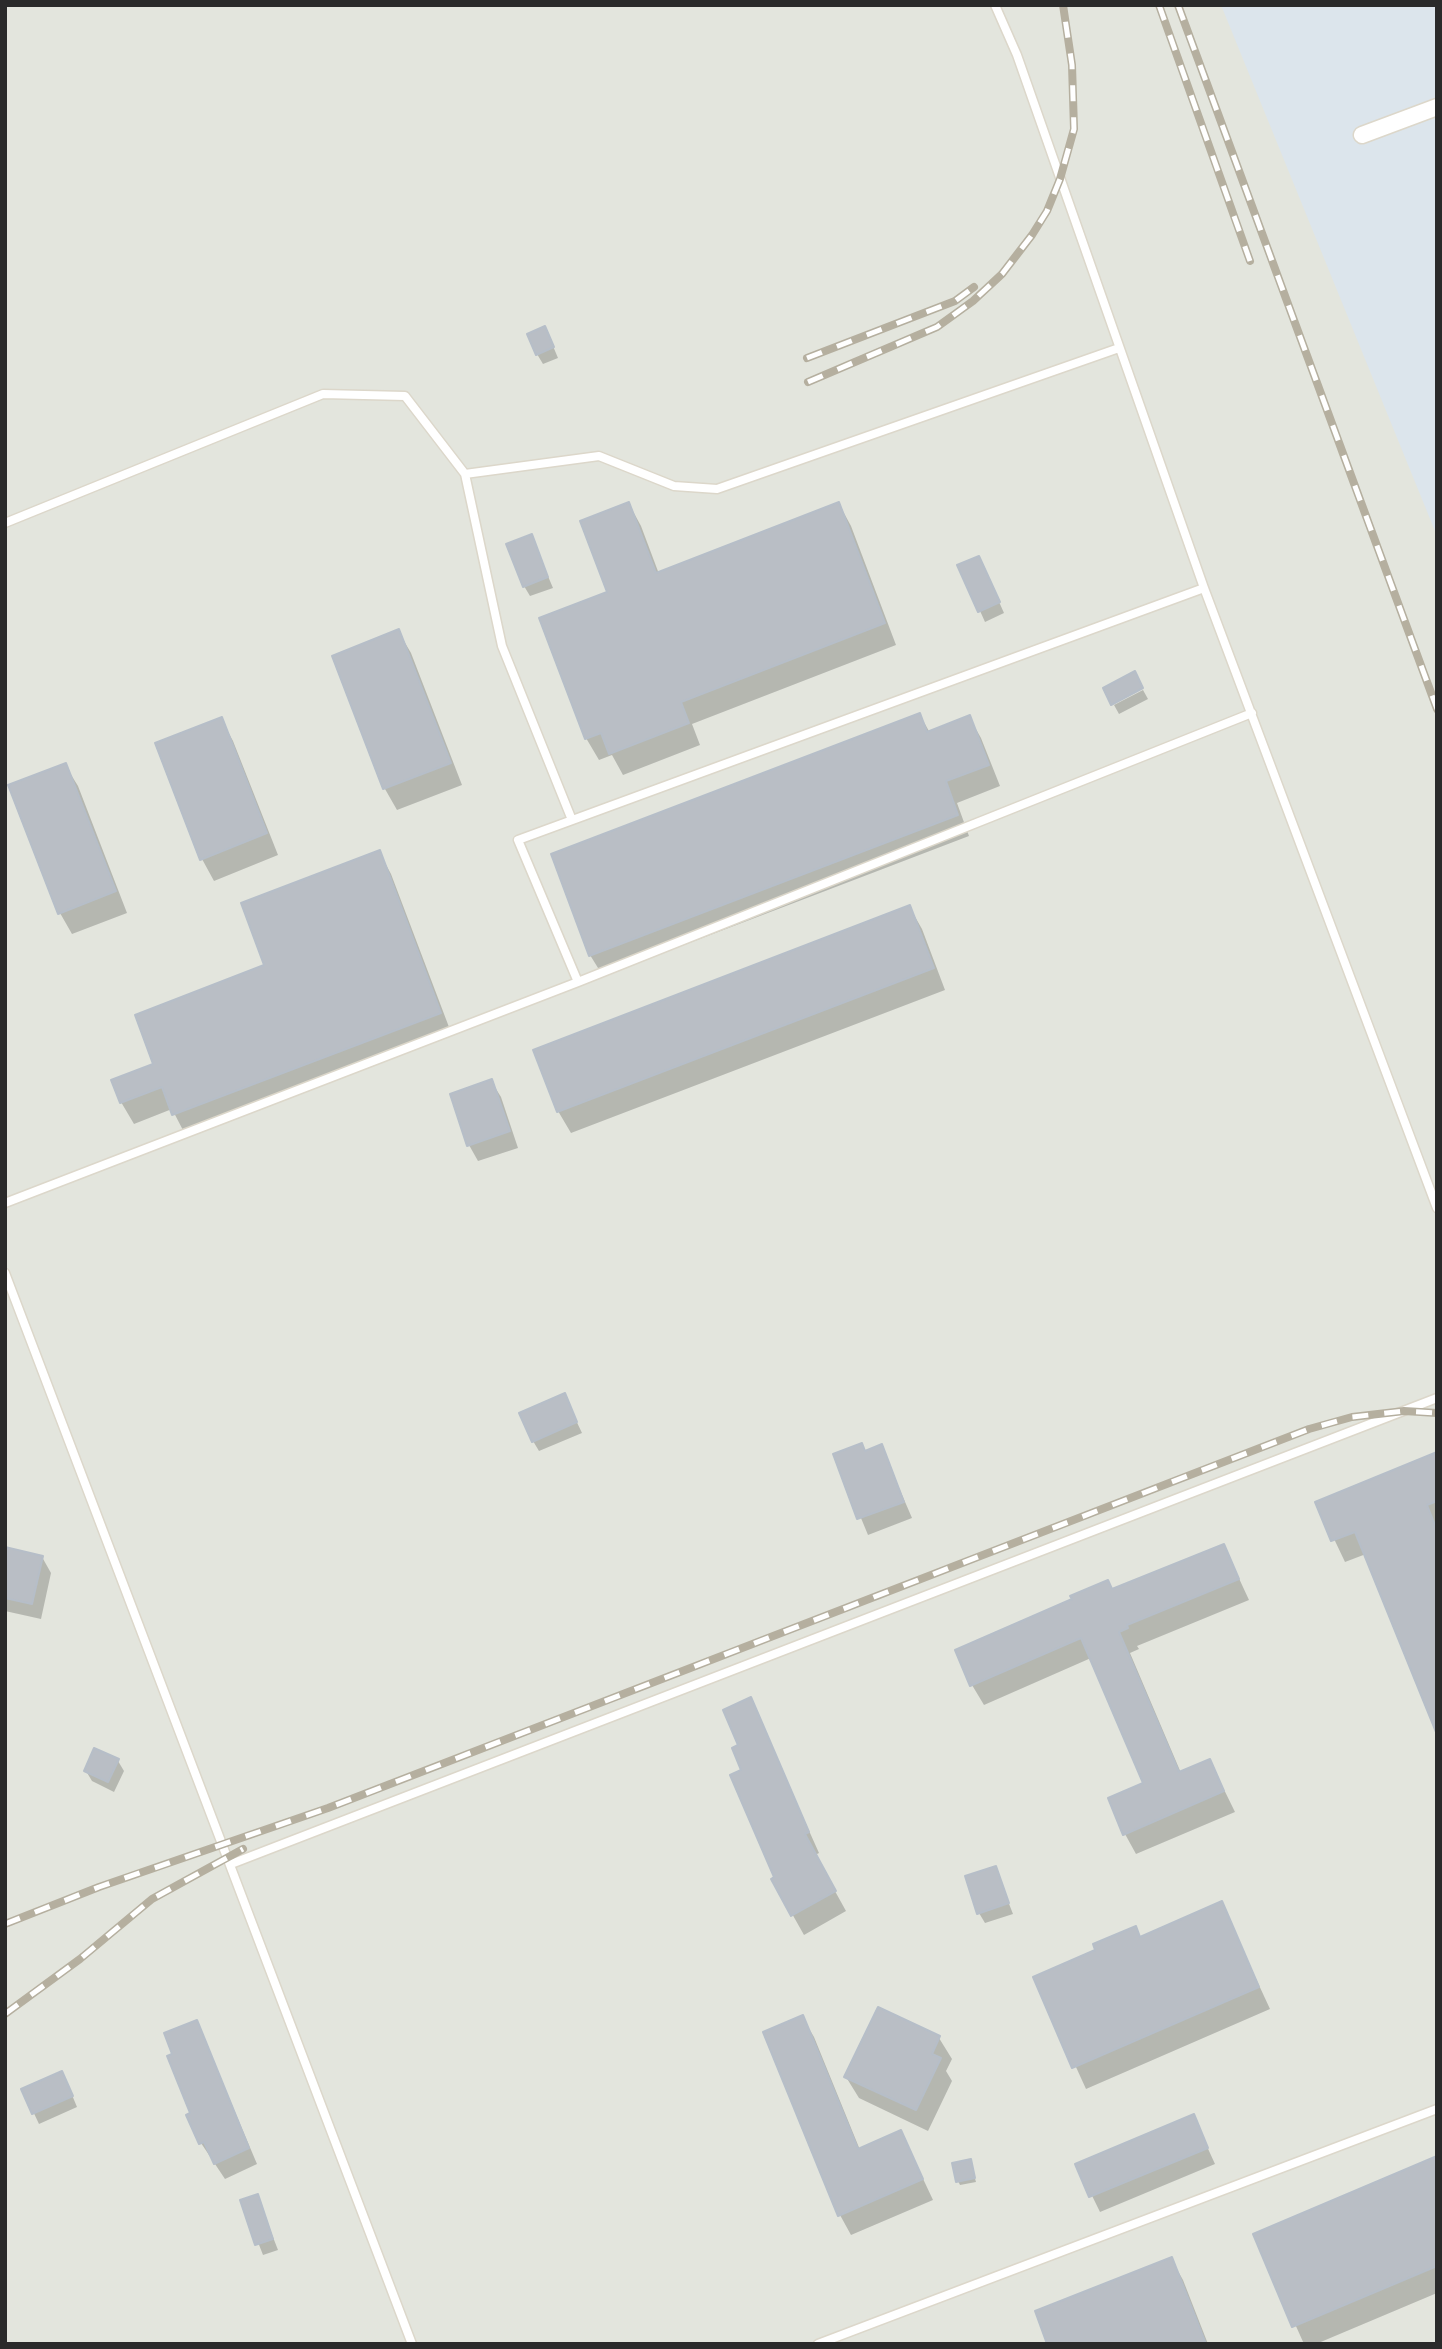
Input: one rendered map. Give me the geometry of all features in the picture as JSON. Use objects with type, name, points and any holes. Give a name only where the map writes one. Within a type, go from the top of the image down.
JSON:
[{"type":"street","points":[[1362,135],[1437,107]]},
{"type":"lane","points":[[995,5],[1017,55],[1203,587],[1437,1208]]},
{"type":"lane","points":[[465,474],[599,456],[674,486],[717,489],[1119,348]]},
{"type":"lane","points":[[5,523],[323,394],[405,396],[465,474],[502,646],[572,820]]},
{"type":"lane","points":[[578,982],[518,840],[1203,587]]},
{"type":"lane","points":[[5,1203],[578,982],[1252,713]]},
{"type":"lane","points":[[5,1273],[412,2344]]},
{"type":"lane","points":[[231,1864],[1437,1398]]},
{"type":"lane","points":[[818,2344],[1437,2109]]},
{"type":"shaded area","points":[[5,5],[1221,5],[1437,536],[1437,2344],[5,2344]]},
{"type":"building","points":[[545,326],[554,347],[536,355],[527,334]]},
{"type":"building","points":[[629,502],[656,573],[839,502],[885,623],[681,702],[689,723],[609,754],[601,733],[585,739],[539,618],[607,592],[580,521]]},
{"type":"building","points":[[532,534],[548,577],[523,587],[506,544]]},
{"type":"building","points":[[979,556],[1000,602],[978,612],[957,565]]},
{"type":"building","points":[[399,629],[451,763],[383,789],[332,656]]},
{"type":"building","points":[[1135,671],[1143,688],[1111,705],[1103,688]]},
{"type":"building","points":[[920,713],[927,732],[970,715],[989,765],[946,781],[958,815],[589,956],[551,854]]},
{"type":"building","points":[[222,717],[267,833],[200,860],[155,743]]},
{"type":"building","points":[[66,763],[116,891],[58,914],[8,785]]},
{"type":"building","points":[[380,850],[441,1013],[172,1115],[162,1087],[120,1103],[111,1080],[153,1064],[135,1015],[264,965],[241,903]]},
{"type":"building","points":[[910,905],[934,968],[557,1112],[533,1050]]},
{"type":"building","points":[[492,1079],[510,1131],[467,1146],[450,1094]]},
{"type":"building","points":[[565,1393],[577,1422],[532,1442],[519,1413]]},
{"type":"building","points":[[862,1443],[865,1451],[882,1444],[904,1502],[857,1519],[833,1454]]},
{"type":"building","points":[[1437,1452],[1437,1501],[1427,1505],[1437,1530],[1436,1732],[1355,1532],[1331,1541],[1315,1502]]},
{"type":"building","points":[[1224,1544],[1239,1579],[1127,1625],[1128,1628],[1119,1632],[1179,1772],[1210,1759],[1224,1791],[1123,1835],[1108,1798],[1143,1783],[1081,1638],[970,1686],[955,1650],[1072,1599],[1070,1596],[1108,1580],[1112,1589]]},
{"type":"building","points":[[5,1547],[43,1556],[32,1604],[5,1598]]},
{"type":"building","points":[[751,1697],[809,1832],[805,1834],[836,1891],[791,1916],[771,1879],[774,1877],[730,1775],[741,1770],[732,1748],[738,1745],[723,1710]]},
{"type":"building","points":[[94,1748],[119,1759],[108,1782],[84,1771]]},
{"type":"building","points":[[996,1866],[1009,1903],[977,1914],[965,1876]]},
{"type":"building","points":[[1222,1901],[1259,1987],[1072,2068],[1033,1977],[1095,1950],[1093,1944],[1136,1926],[1140,1937]]},
{"type":"building","points":[[878,2007],[940,2036],[932,2054],[941,2058],[916,2110],[844,2077]]},
{"type":"building","points":[[803,2015],[858,2149],[901,2130],[923,2179],[838,2216],[763,2032]]},
{"type":"building","points":[[197,2020],[249,2148],[214,2164],[204,2142],[199,2144],[186,2115],[190,2113],[167,2056],[172,2054],[164,2033]]},
{"type":"building","points":[[62,2071],[73,2096],[32,2114],[21,2089]]},
{"type":"building","points":[[1194,2114],[1208,2148],[1089,2197],[1075,2164]]},
{"type":"building","points":[[1437,2156],[1437,2266],[1292,2327],[1253,2234]]},
{"type":"building","points":[[971,2159],[975,2178],[956,2182],[952,2163]]},
{"type":"building","points":[[258,2194],[273,2239],[255,2245],[240,2200]]},
{"type":"building","points":[[1172,2257],[1206,2344],[1047,2344],[1035,2311]]},
{"type":"railway","points":[[808,382],[937,327],[973,301],[1002,274],[1032,235],[1047,211],[1060,179],[1074,129],[1072,65],[1063,5]]},
{"type":"railway","points":[[1159,5],[1250,261]]},
{"type":"railway","points":[[1178,5],[1437,709]]},
{"type":"railway","points":[[807,358],[955,301],[974,287]]},
{"type":"railway","points":[[5,1924],[99,1887],[328,1808],[1309,1429],[1352,1417],[1404,1411],[1437,1413]]},
{"type":"railway","points":[[5,2014],[80,1959],[152,1899],[243,1849]]}]
